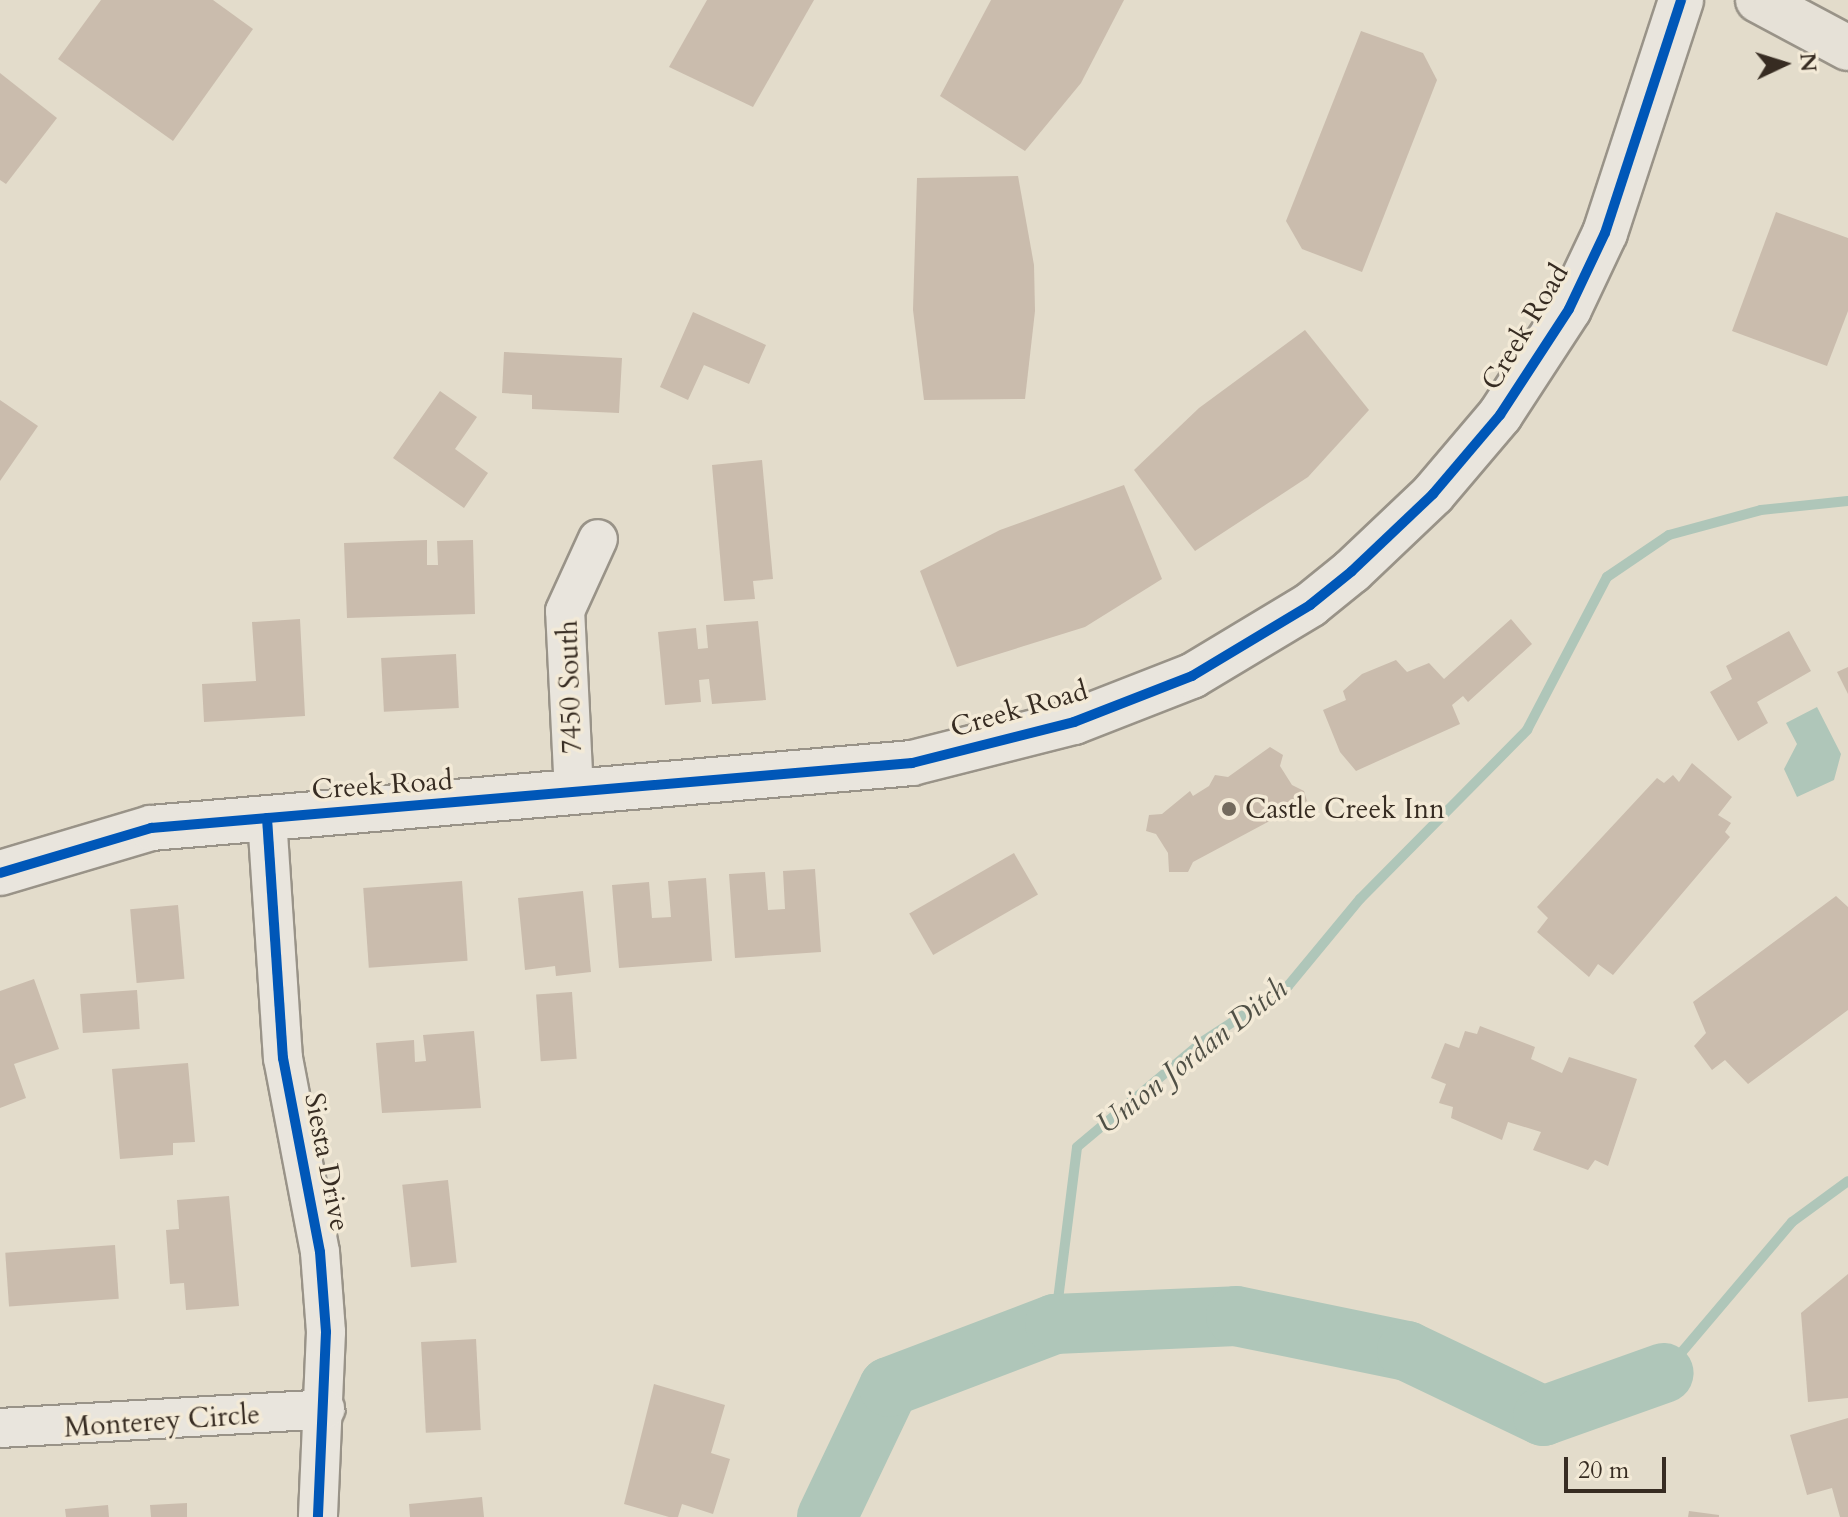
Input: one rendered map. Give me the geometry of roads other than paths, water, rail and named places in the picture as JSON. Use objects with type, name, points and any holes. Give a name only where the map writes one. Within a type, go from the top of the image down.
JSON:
[{"type":"main road","points":[[1758,0],[1848,48]]},
{"type":"street","name":"Creek Road","points":[[0,873],[151,828],[880,768],[1059,726],[1192,676],[1310,605],[1393,534],[1467,456],[1569,309],[1629,171],[1681,0]]},
{"type":"street","name":"7450 South","points":[[574,793],[565,611],[598,539]]},
{"type":"street","name":"Siesta Drive","points":[[267,818],[283,1058],[320,1252],[325,1409],[318,1517]]},
{"type":"street","name":"Monterey Circle","points":[[0,1428],[325,1409]]},
{"type":"waterway","name":"Union Jordan Ditch","points":[[1055,1324],[1077,1147],[1202,1042],[1288,986],[1360,899],[1527,730],[1607,577],[1669,535],[1761,510],[1848,501]]},
{"type":"waterway","points":[[1664,1373],[1792,1222],[1848,1181]]},
{"type":"waterway","points":[[827,1517],[889,1387],[1055,1324],[1236,1316],[1407,1351],[1543,1416],[1664,1373]]},
{"type":"place","name":"Castle Creek Inn","points":[[1229,809]]}]
